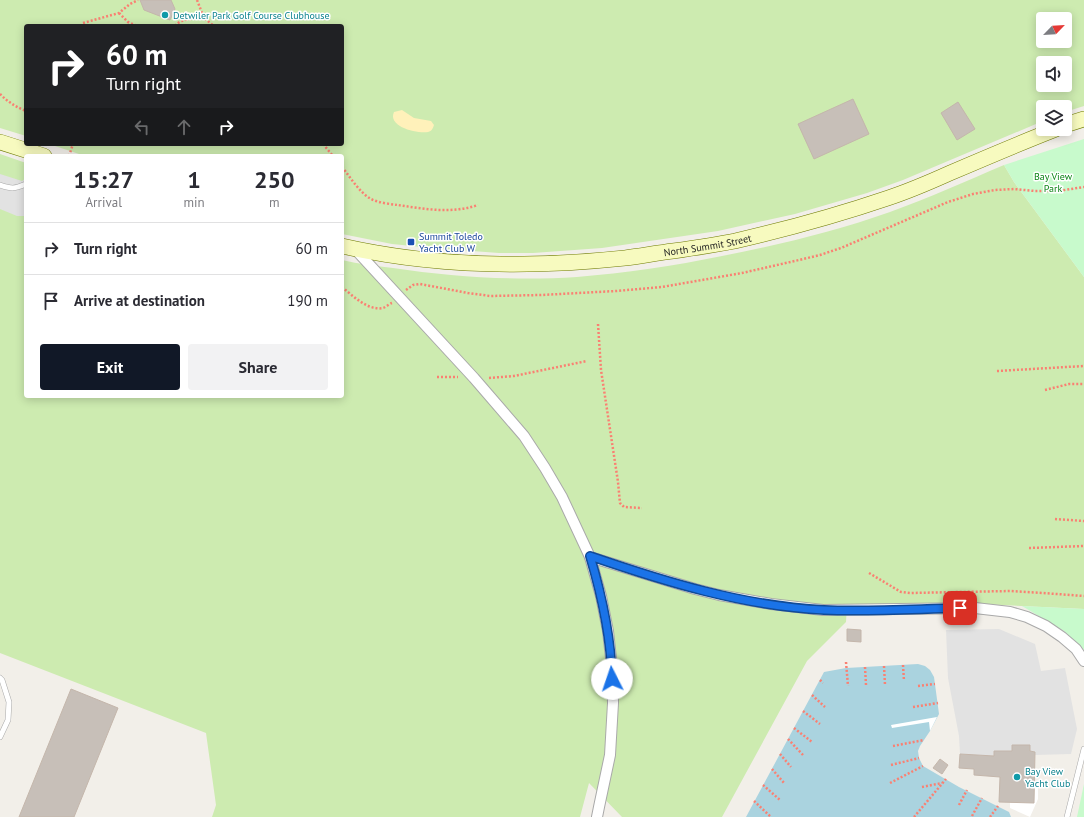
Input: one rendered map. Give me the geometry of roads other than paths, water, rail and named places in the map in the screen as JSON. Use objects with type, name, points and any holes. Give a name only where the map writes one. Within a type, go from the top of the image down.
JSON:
[{"type":"main road","points":[[1072,123],[1084,119]]},
{"type":"main road","name":"North Summit Street","points":[[349,247],[400,256],[472,263],[551,264],[628,258],[733,241],[821,219],[890,198],[1039,136]]},
{"type":"main road","points":[[0,142],[36,154]]},
{"type":"street","points":[[349,247],[474,378],[524,436],[562,497],[590,556],[601,596],[608,631],[612,667],[613,703],[610,755],[597,817]]},
{"type":"street","points":[[590,556],[695,589],[719,595],[771,604],[823,610],[976,608],[1010,612],[1027,617],[1046,626],[1076,649],[1084,661]]},
{"type":"lane","points":[[0,185],[8,188],[16,188],[24,185]]},
{"type":"lane","points":[[0,678],[9,702],[8,720],[0,737]]},
{"type":"lane","points":[[1067,817],[1084,749]]},
{"type":"water","points":[[918,664],[925,666],[930,670],[934,677],[939,714],[918,751],[919,758],[923,766],[959,787],[1009,812],[1011,817],[746,817],[824,672],[846,668]]},
{"type":"place","name":"Detwiler Park Golf Course Clubhouse","points":[[165,15]]},
{"type":"place","name":"Summit Toledo Yacht Club W","points":[[411,242]]},
{"type":"place","name":"Bay View Yacht Club","points":[[1017,777]]},
{"type":"park label","name":"Bay View Park","points":[[1053,182]]}]
